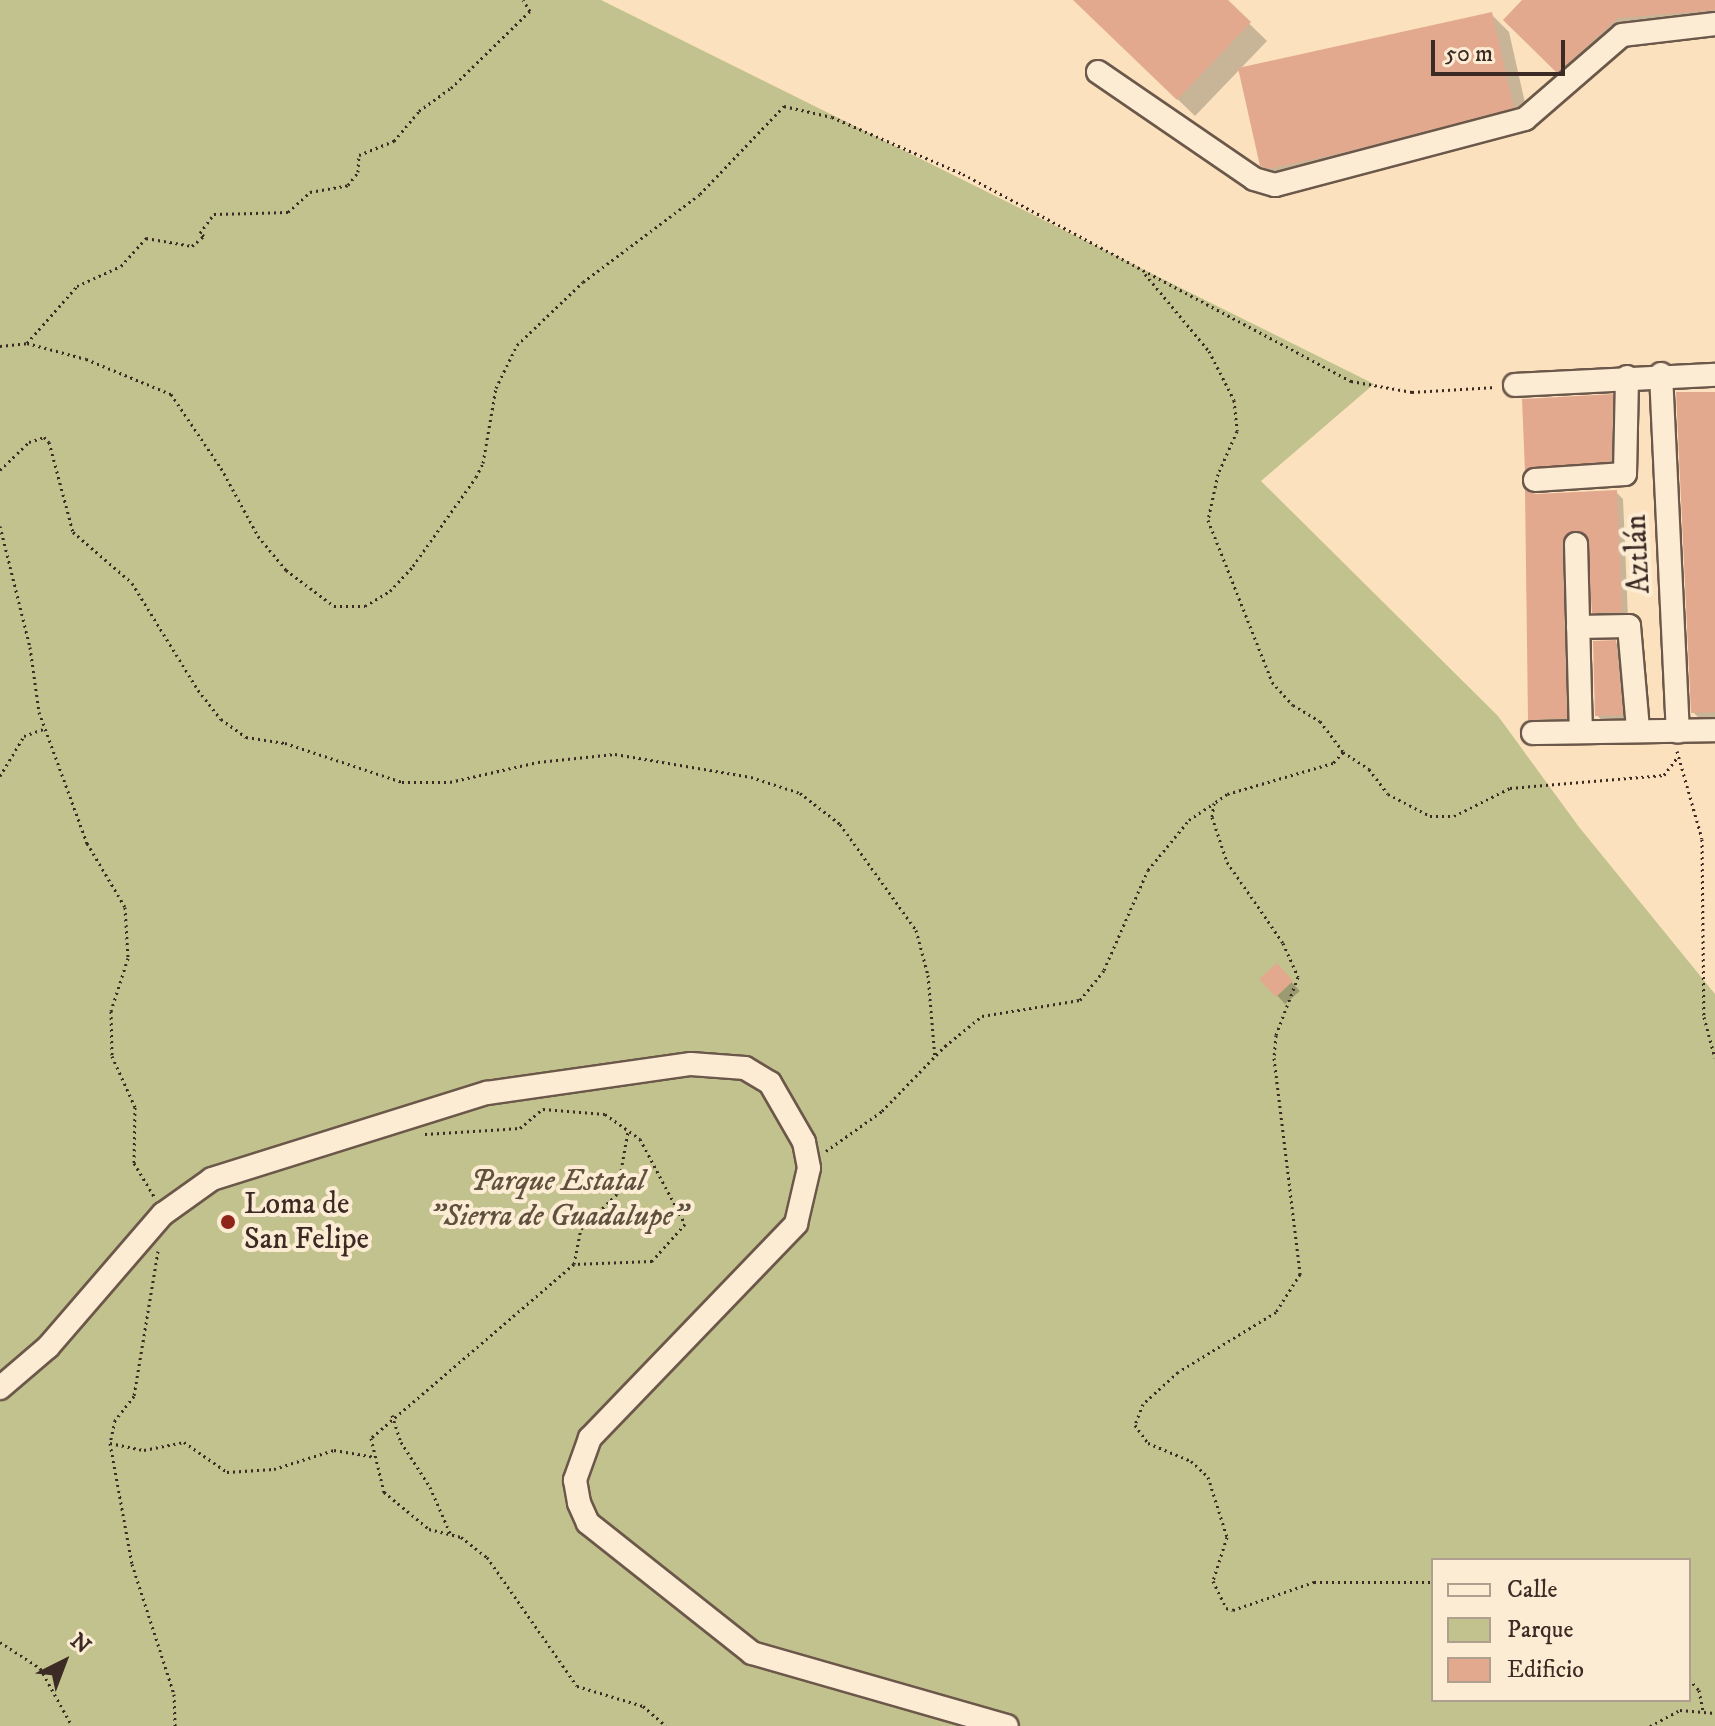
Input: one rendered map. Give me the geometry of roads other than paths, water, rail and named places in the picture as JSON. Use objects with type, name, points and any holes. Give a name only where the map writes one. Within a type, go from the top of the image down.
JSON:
[{"type":"street","points":[[1098,72],[1254,179],[1275,185],[1525,119],[1622,35],[1715,24]]},
{"type":"street","points":[[1515,385],[1661,374],[1715,375]]},
{"type":"street","name":"Aztlán","points":[[1661,374],[1678,732]]},
{"type":"street","name":"Aztlán","points":[[1535,480],[1625,474],[1627,377]]},
{"type":"street","name":"Aztlán","points":[[1576,544],[1581,731]]},
{"type":"street","name":"Aztlán","points":[[1578,627],[1629,626],[1638,729]]},
{"type":"street","points":[[1533,733],[1715,730]]},
{"type":"street","points":[[0,1388],[48,1347],[163,1214],[212,1179],[487,1093],[722,1063],[745,1068],[770,1083],[791,1112],[809,1168],[796,1224],[590,1438],[575,1480],[579,1503],[588,1523],[752,1653],[1007,1726]]},
{"type":"place","name":"Loma de San Felipe","points":[[228,1222]]},
{"type":"park label","name":"Parque Estatal \"Sierra de Guadalupe\"","points":[[558,1199]]}]
